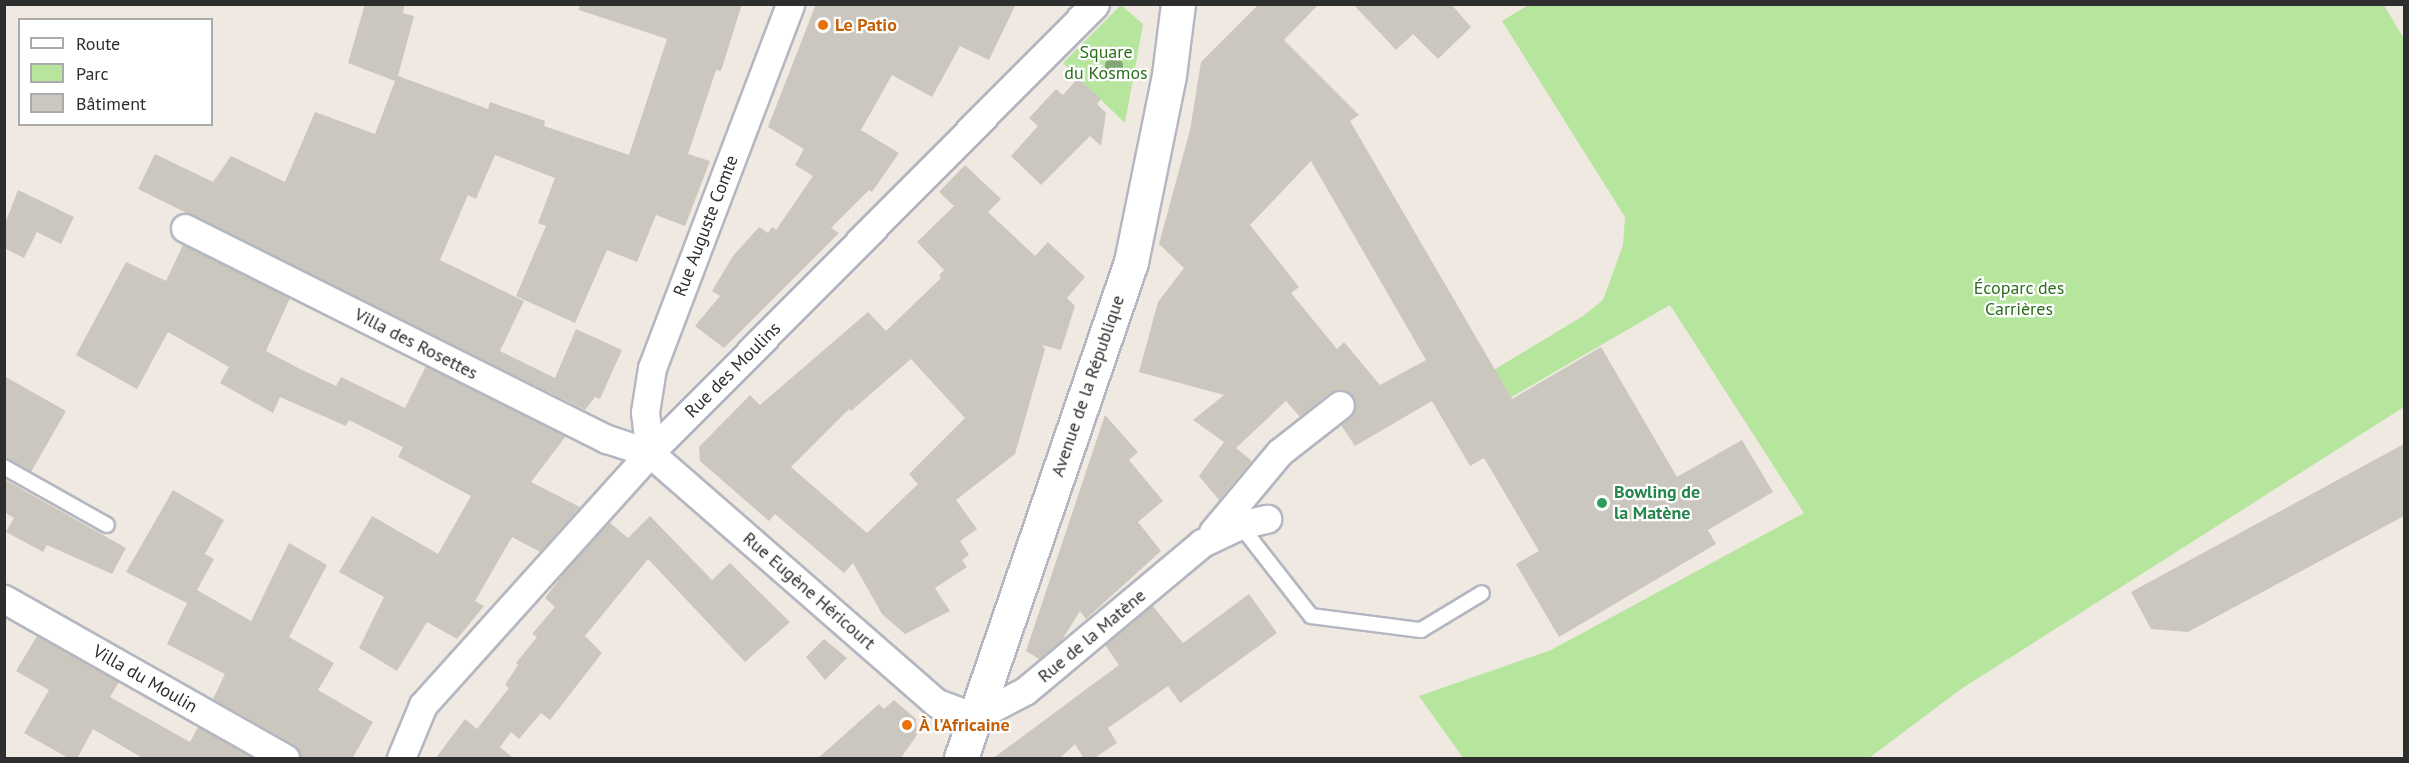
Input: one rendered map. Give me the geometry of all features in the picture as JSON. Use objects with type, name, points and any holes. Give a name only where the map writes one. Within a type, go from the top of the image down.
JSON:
[{"type":"main road","name":"Avenue de la République","points":[[961,759],[1131,262],[1169,75],[1178,4]]},
{"type":"street","name":"Rue Auguste Comte","points":[[650,453],[645,412],[652,368],[790,4]]},
{"type":"street","name":"Rue des Moulins","points":[[401,759],[423,705],[650,453],[1095,4]]},
{"type":"street","name":"Villa des Rosettes","points":[[185,228],[607,439],[650,453]]},
{"type":"street","name":"Rue de la Matène","points":[[975,717],[1025,691],[1202,543],[1235,510],[1280,452],[1340,405]]},
{"type":"street","name":"Rue Eugène Héricourt","points":[[650,453],[937,703],[975,717]]},
{"type":"street","name":"Rue de la Matène","points":[[1202,543],[1240,525],[1268,519]]},
{"type":"street","name":"Villa du Moulin","points":[[4,599],[285,759]]},
{"type":"lane","points":[[4,467],[107,525]]},
{"type":"lane","points":[[1240,525],[1311,616],[1421,630],[1482,593]]},
{"type":"green space","name":"Écoparc des Carrières","points":[[1530,4],[2384,5],[2404,39],[2404,407],[1961,689],[1869,758],[1463,758],[1419,696],[1551,650],[1804,513],[1670,305],[1465,424],[1449,397],[1583,316],[1603,300],[1623,245],[1625,217],[1502,21]]},
{"type":"green space","name":"Square du Kosmos","points":[[1121,5],[1143,24],[1125,123],[1063,63]]},
{"type":"building","points":[[365,4],[405,4],[403,13],[414,16],[398,76],[488,109],[490,102],[545,121],[544,126],[629,155],[667,39],[579,10],[580,4],[742,4],[721,71],[716,70],[688,154],[710,161],[685,226],[656,215],[637,262],[607,250],[575,323],[516,296],[546,226],[538,223],[555,178],[495,155],[476,199],[468,195],[440,260],[524,301],[500,351],[555,378],[576,329],[622,350],[600,399],[595,397],[585,410],[138,189],[155,154],[213,182],[231,156],[285,182],[315,112],[375,134],[395,81],[348,63]]},
{"type":"building","points":[[816,4],[1016,4],[989,60],[960,46],[932,97],[892,75],[861,130],[899,153],[872,192],[869,190],[831,228],[839,233],[724,348],[695,326],[720,296],[712,291],[733,256],[759,227],[768,233],[772,227],[776,230],[813,176],[795,165],[804,149],[768,127]]},
{"type":"building","points":[[1259,4],[1319,4],[1284,40],[1359,115],[1350,121],[1512,399],[1601,347],[1677,477],[1742,440],[1773,492],[1708,530],[1716,544],[1559,637],[1516,564],[1539,551],[1484,458],[1470,466],[1432,401],[1355,446],[1341,425],[1355,410],[1353,396],[1346,391],[1331,392],[1300,417],[1286,401],[1236,448],[1252,461],[1219,500],[1199,476],[1224,442],[1193,420],[1224,395],[1139,372],[1158,302],[1184,268],[1159,244],[1190,130],[1201,62]],"holes":[[[1311,161],[1426,360],[1380,385],[1344,342],[1337,349],[1291,293],[1299,287],[1250,225]]]},
{"type":"building","points":[[1353,4],[1451,4],[1471,27],[1438,59],[1413,34],[1396,50]]},
{"type":"building","points":[[1078,78],[1101,99],[1097,104],[1106,113],[1101,146],[1090,136],[1041,185],[1011,156],[1038,126],[1029,118],[1056,89],[1063,95]]},
{"type":"building","points":[[965,165],[1001,199],[988,212],[1035,256],[1048,242],[1085,277],[1067,298],[1075,306],[1061,350],[1042,345],[1045,349],[1015,454],[956,500],[977,529],[960,541],[969,555],[962,560],[967,567],[935,588],[950,611],[905,634],[882,614],[853,563],[844,573],[775,514],[769,521],[700,461],[699,447],[750,395],[760,405],[868,312],[886,331],[941,278],[939,275],[944,270],[917,242],[954,206],[939,192]],"holes":[[[911,359],[965,418],[909,474],[918,484],[867,533],[791,467],[849,409],[851,411]]]},
{"type":"building","points":[[18,190],[74,217],[61,244],[37,232],[24,258],[4,248],[4,226]]},
{"type":"building","points":[[183,245],[290,298],[266,351],[300,369],[336,386],[341,377],[405,408],[426,366],[566,436],[531,482],[580,507],[540,552],[512,537],[475,601],[484,606],[457,639],[427,622],[397,671],[359,648],[384,597],[339,572],[372,516],[438,554],[471,496],[398,457],[403,447],[349,420],[346,426],[280,397],[273,413],[220,383],[229,367],[168,332],[137,389],[76,355],[126,262],[166,281]]},
{"type":"building","points":[[4,376],[66,411],[31,472],[4,458]]},
{"type":"building","points":[[1105,415],[1138,452],[1129,460],[1163,501],[1138,522],[1161,551],[1086,619],[1080,611],[1062,640],[1039,659],[1026,651]]},
{"type":"building","points":[[2404,444],[2404,516],[2188,632],[2151,629],[2131,592]]},
{"type":"building","points":[[4,479],[126,548],[112,574],[47,545],[43,552],[6,532],[14,518],[4,512]]},
{"type":"building","points":[[173,490],[224,520],[205,554],[214,559],[197,590],[251,621],[289,543],[327,565],[289,637],[334,663],[318,690],[373,722],[352,759],[301,759],[293,744],[213,699],[225,674],[167,644],[187,603],[126,572]]},
{"type":"building","points":[[650,516],[712,580],[730,563],[790,622],[745,662],[648,559],[585,636],[602,653],[550,720],[541,713],[519,739],[511,732],[500,747],[514,759],[435,759],[465,719],[477,729],[509,688],[505,685],[518,665],[516,663],[537,637],[532,634],[555,607],[545,598],[568,568],[609,522],[628,538]]},
{"type":"building","points":[[1249,594],[1277,633],[1180,703],[1168,686],[1108,728],[1117,743],[1093,759],[1084,759],[1075,744],[1059,759],[992,759],[1119,665],[1105,645],[1152,605],[1183,643]]},
{"type":"building","points":[[37,636],[119,682],[110,697],[190,742],[198,727],[254,759],[144,759],[93,729],[77,759],[70,759],[24,733],[49,690],[16,671]]},
{"type":"building","points":[[824,639],[847,658],[825,680],[806,657]]},
{"type":"building","points":[[894,700],[916,719],[917,735],[900,759],[817,759],[879,704],[884,709]]},
{"type":"place","name":"Le Patio","points":[[823,25]]},
{"type":"place","name":"Bowling de la Matène","points":[[1602,503]]},
{"type":"place","name":"À l'Africaine","points":[[907,725]]}]
